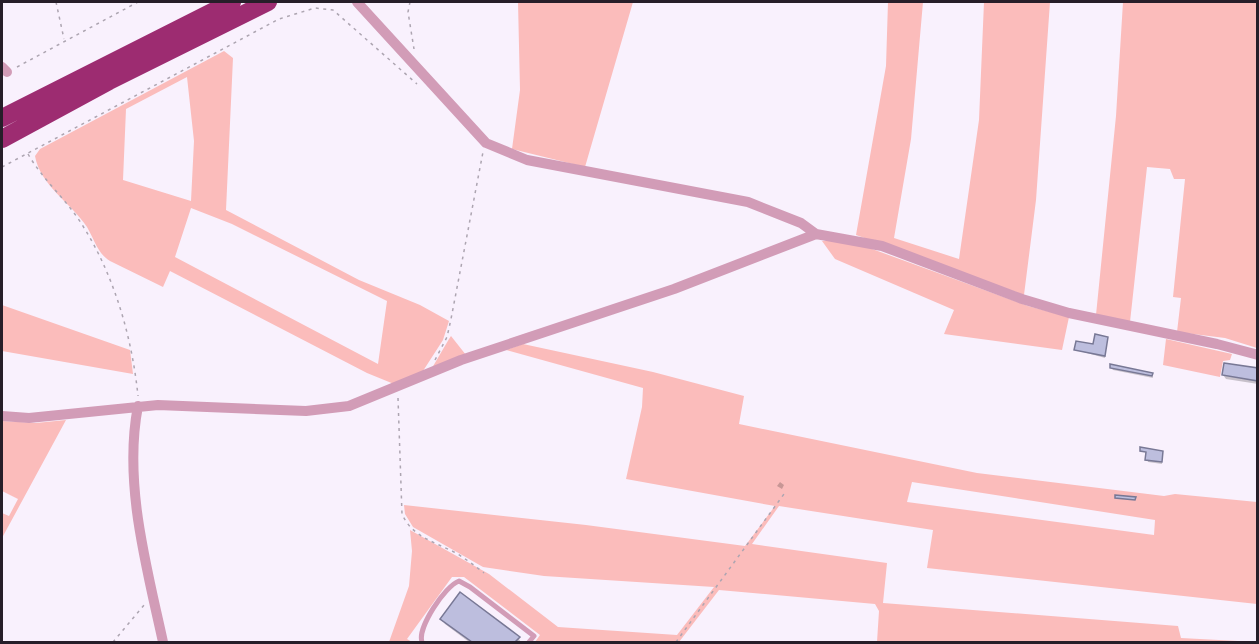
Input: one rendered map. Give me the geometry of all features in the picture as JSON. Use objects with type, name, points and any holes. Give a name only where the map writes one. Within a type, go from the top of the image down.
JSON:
[{"type":"highway","points":[[2,118],[232,2]]},
{"type":"highway","points":[[2,139],[109,81],[268,2]]},
{"type":"street","points":[[357,2],[486,143],[527,160],[748,202],[801,223],[816,234],[882,246],[1022,299],[1103,322],[1217,344],[1257,355]]},
{"type":"street","points":[[2,417],[29,418],[138,406],[306,411],[348,406],[461,360],[674,289],[816,234]]},
{"type":"street","points":[[138,406],[134,431],[137,490],[163,642]]},
{"type":"lane","points":[[422,642],[419,635],[423,623],[450,587],[459,581],[534,636],[529,642]]},
{"type":"path","points":[[56,2],[65,40]]},
{"type":"path","points":[[4,69],[138,2]]},
{"type":"path","points":[[410,2],[408,12],[418,70]]},
{"type":"path","points":[[2,167],[279,19],[315,8],[333,10],[418,85]]},
{"type":"path","points":[[421,376],[436,357],[447,337],[486,143]]},
{"type":"path","points":[[28,153],[44,180],[80,222],[99,255],[131,349],[138,406]]},
{"type":"path","points":[[396,388],[400,413],[402,514],[406,522],[426,539],[460,555],[484,573]]},
{"type":"path","points":[[676,642],[784,494]]},
{"type":"path","points":[[113,642],[153,594]]},
{"type":"shaded area","points":[[518,2],[633,2],[585,167],[512,149],[520,90]]},
{"type":"shaded area","points":[[888,2],[923,2],[911,139],[894,238],[959,259],[979,120],[984,2],[1050,2],[1036,200],[1024,295],[856,235],[886,66]]},
{"type":"shaded area","points":[[1123,2],[1257,2],[1257,348],[1225,338],[1177,332],[1181,298],[1173,297],[1185,179],[1174,179],[1170,169],[1147,167],[1130,322],[1096,315],[1116,116]]},
{"type":"shaded area","points":[[224,51],[233,58],[226,210],[359,280],[420,305],[449,321],[443,340],[423,371],[394,384],[367,373],[170,271],[163,287],[110,261],[102,254],[87,227],[43,176],[35,156],[40,149]],"holes":[[[187,77],[194,141],[191,201],[123,180],[126,109]],[[191,208],[232,224],[387,301],[378,364],[175,257]]]},
{"type":"shaded area","points":[[822,241],[838,241],[864,246],[1028,306],[1069,317],[1062,350],[944,334],[954,310],[835,259]]},
{"type":"shaded area","points":[[2,305],[130,350],[133,374],[2,351]]},
{"type":"shaded area","points":[[451,336],[466,355],[432,368],[449,339]]},
{"type":"shaded area","points":[[1166,339],[1232,354],[1230,360],[1223,361],[1220,377],[1163,365]]},
{"type":"shaded area","points":[[523,344],[653,372],[744,396],[739,424],[977,473],[1164,496],[1175,494],[1257,502],[1257,604],[927,568],[933,530],[779,506],[752,544],[887,563],[883,603],[1178,626],[1181,638],[1257,642],[877,642],[879,611],[875,604],[719,590],[679,642],[535,642],[540,635],[464,577],[452,577],[407,639],[412,642],[389,642],[409,586],[412,551],[410,530],[489,574],[558,627],[677,635],[714,587],[544,576],[483,567],[413,527],[405,514],[404,505],[586,525],[745,546],[775,506],[626,479],[642,407],[643,388],[506,350]],"holes":[[[912,482],[1155,520],[1154,535],[907,502]]]},
{"type":"shaded area","points":[[66,420],[2,538],[2,513],[9,516],[18,499],[2,491],[2,421],[36,423]]},
{"type":"building","points":[[1095,334],[1108,337],[1105,356],[1074,350],[1076,341],[1093,344]]},
{"type":"building","points":[[1224,363],[1258,368],[1258,381],[1222,375]]},
{"type":"building","points":[[1110,364],[1153,373],[1152,376],[1110,368]]},
{"type":"building","points":[[1140,447],[1163,451],[1162,462],[1145,460],[1146,452],[1140,451]]},
{"type":"building","points":[[1115,495],[1136,497],[1135,500],[1115,498]]},
{"type":"building","points":[[460,592],[520,637],[515,642],[472,642],[440,619]]}]
